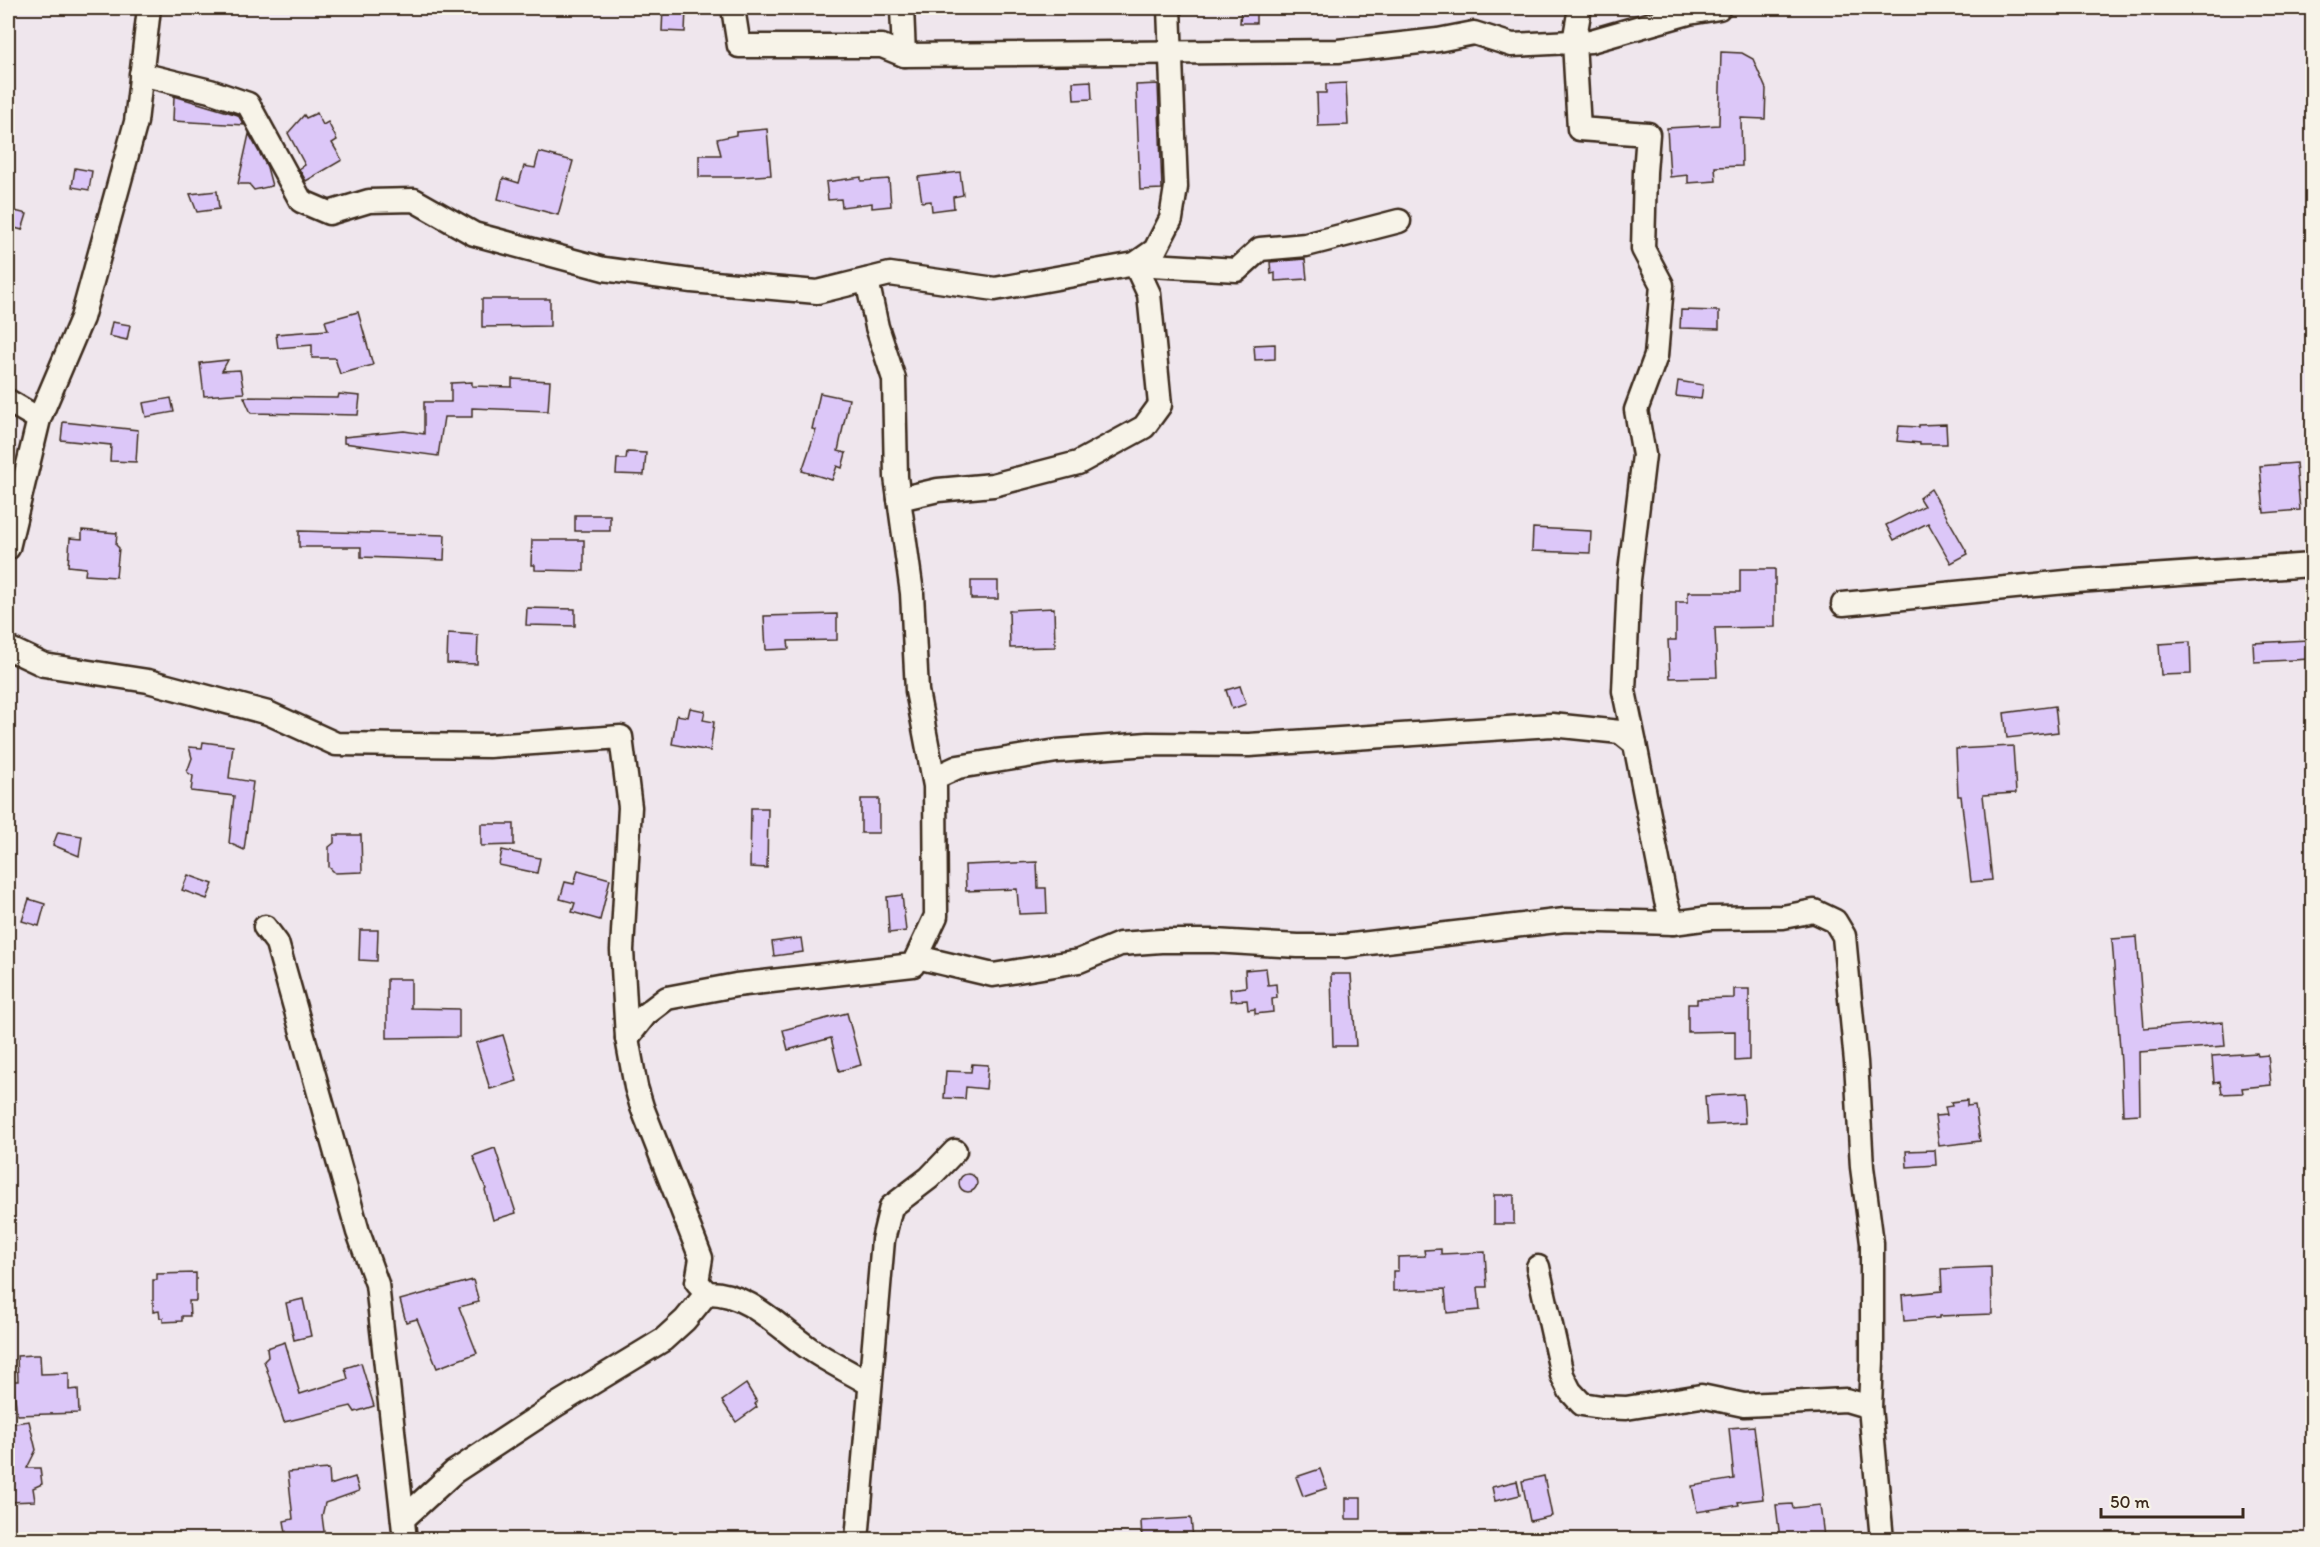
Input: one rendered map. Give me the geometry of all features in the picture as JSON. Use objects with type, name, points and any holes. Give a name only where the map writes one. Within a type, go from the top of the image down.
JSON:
[{"type":"street","points":[[8,548],[39,418],[82,318],[136,122],[149,8]]},
{"type":"street","points":[[733,8],[739,46],[882,46],[904,55],[1338,51],[1438,40],[1474,33],[1512,45],[1574,42],[1591,41],[1689,13],[1719,8]]},
{"type":"street","points":[[903,8],[904,55]]},
{"type":"street","points":[[1135,264],[1155,250],[1171,219],[1176,187],[1169,8]]},
{"type":"street","points":[[1580,8],[1574,42],[1579,129],[1648,134],[1643,249],[1662,285],[1656,356],[1636,410],[1644,455],[1629,580],[1624,691],[1666,901],[1673,923]]},
{"type":"street","points":[[141,74],[210,91],[248,105],[301,201],[329,213],[369,201],[414,200],[474,234],[604,269],[692,281],[817,292],[890,274],[995,289],[1135,264],[1237,270],[1260,249],[1306,244],[1399,221]]},
{"type":"street","points":[[899,499],[938,490],[993,485],[1078,463],[1144,427],[1160,405],[1149,294],[1135,264]]},
{"type":"street","points":[[627,1038],[646,1014],[667,999],[736,985],[913,964],[936,916],[934,778],[917,691],[912,593],[896,477],[894,379],[877,327],[867,280]]},
{"type":"street","points":[[8,401],[39,418]]},
{"type":"street","points":[[1843,604],[2076,581],[2313,565]]},
{"type":"street","points":[[8,648],[44,665],[148,681],[268,713],[336,744],[489,746],[621,737],[630,807],[622,950],[627,1038],[642,1107],[683,1218],[701,1258],[697,1282],[706,1293]]},
{"type":"street","points":[[934,778],[958,766],[1046,752],[1148,744],[1249,745],[1552,725],[1620,732],[1635,744]]},
{"type":"street","points":[[916,957],[993,975],[1080,961],[1120,944],[1130,943],[1214,941],[1344,946],[1565,920],[1673,923],[1710,918],[1783,917],[1814,911],[1835,921],[1844,936],[1856,1062],[1862,1167],[1872,1243],[1870,1407],[1882,1539]]},
{"type":"street","points":[[265,927],[277,943],[358,1232],[377,1284],[404,1529]]},
{"type":"street","points":[[857,1539],[883,1240],[891,1206],[929,1178],[955,1151]]},
{"type":"street","points":[[1538,1267],[1562,1376],[1570,1391],[1582,1404],[1626,1408],[1701,1396],[1744,1405],[1846,1400],[1870,1407]]},
{"type":"street","points":[[404,1529],[454,1472],[556,1405],[663,1340],[685,1320],[706,1293]]},
{"type":"street","points":[[706,1293],[723,1293],[765,1314],[810,1349],[870,1384]]},
{"type":"building","points":[[663,8],[686,8],[685,32],[662,31]]},
{"type":"building","points":[[1241,8],[1256,8],[1256,23],[1240,23]]},
{"type":"building","points":[[1721,52],[1742,53],[1753,59],[1766,89],[1765,119],[1741,118],[1742,166],[1715,167],[1716,181],[1688,183],[1688,175],[1670,177],[1667,128],[1719,125]]},
{"type":"building","points":[[1091,81],[1092,99],[1074,100],[1073,82]]},
{"type":"building","points":[[1346,83],[1348,125],[1318,126],[1317,93],[1326,93],[1326,84]]},
{"type":"building","points":[[1158,84],[1162,189],[1140,190],[1136,85]]},
{"type":"building","points":[[174,96],[238,115],[244,125],[173,121]]},
{"type":"building","points":[[317,113],[323,125],[328,122],[337,140],[332,143],[342,160],[306,181],[299,169],[305,165],[288,133],[304,115],[306,118]]},
{"type":"building","points":[[767,129],[771,175],[699,177],[699,155],[721,155],[717,139],[736,135],[736,132]]},
{"type":"building","points":[[249,134],[267,167],[272,186],[254,190],[249,184],[238,184]]},
{"type":"building","points":[[539,152],[573,161],[558,215],[498,199],[503,178],[519,183],[524,166],[535,168]]},
{"type":"building","points":[[75,168],[92,171],[89,190],[72,187]]},
{"type":"building","points":[[960,172],[963,195],[953,197],[954,208],[932,211],[931,201],[922,202],[918,177]]},
{"type":"building","points":[[861,177],[861,181],[889,179],[891,206],[872,208],[872,203],[842,207],[841,199],[828,200],[826,182]]},
{"type":"building","points":[[217,191],[219,209],[197,212],[190,194]]},
{"type":"building","points":[[11,210],[27,214],[22,230],[8,226]]},
{"type":"building","points":[[1305,259],[1307,279],[1275,281],[1275,273],[1271,274],[1270,262]]},
{"type":"building","points":[[482,299],[550,299],[550,326],[482,327]]},
{"type":"building","points":[[1681,310],[1719,311],[1719,329],[1680,328]]},
{"type":"building","points":[[358,312],[373,365],[340,374],[335,358],[312,358],[312,345],[278,348],[276,334],[328,330],[325,321]]},
{"type":"building","points":[[112,322],[130,325],[127,340],[109,336]]},
{"type":"building","points":[[1275,344],[1275,359],[1255,360],[1254,345]]},
{"type":"building","points":[[228,360],[222,371],[240,370],[244,393],[204,396],[200,363]]},
{"type":"building","points":[[512,379],[550,381],[548,411],[472,408],[472,417],[444,417],[438,456],[344,443],[344,437],[404,431],[424,434],[424,402],[451,402],[451,383],[472,382],[472,386],[512,387]]},
{"type":"building","points":[[1678,381],[1703,385],[1701,399],[1676,396]]},
{"type":"building","points":[[820,393],[849,399],[838,451],[846,453],[842,468],[837,466],[832,480],[802,471],[816,430],[812,429]]},
{"type":"building","points":[[339,394],[360,396],[358,415],[251,413],[244,397],[338,398]]},
{"type":"building","points":[[171,398],[174,412],[146,417],[143,403]]},
{"type":"building","points":[[63,422],[138,430],[136,462],[110,461],[111,445],[61,440]]},
{"type":"building","points":[[1946,424],[1947,444],[1897,441],[1899,426],[1919,427],[1919,425]]},
{"type":"building","points":[[627,452],[646,453],[644,475],[616,474],[617,459],[626,459]]},
{"type":"building","points":[[2296,463],[2300,510],[2264,513],[2260,466]]},
{"type":"building","points":[[1931,489],[1968,554],[1951,563],[1928,523],[1894,540],[1886,525],[1924,506],[1919,498]]},
{"type":"building","points":[[575,515],[610,515],[610,531],[575,531]]},
{"type":"building","points":[[1533,528],[1591,531],[1590,553],[1532,551]]},
{"type":"building","points":[[82,530],[117,533],[116,545],[119,548],[116,577],[85,575],[86,568],[68,566],[70,538],[82,539]]},
{"type":"building","points":[[299,531],[445,535],[444,560],[361,557],[361,547],[299,547]]},
{"type":"building","points":[[532,540],[584,540],[584,571],[535,570],[535,565],[531,565]]},
{"type":"building","points":[[1740,569],[1775,569],[1775,627],[1715,628],[1717,677],[1670,678],[1668,640],[1676,640],[1676,602],[1688,602],[1688,592],[1740,592]]},
{"type":"building","points":[[971,581],[998,581],[998,599],[971,599]]},
{"type":"building","points":[[527,608],[575,609],[575,626],[526,625]]},
{"type":"building","points":[[1054,608],[1055,647],[1010,648],[1009,610]]},
{"type":"building","points":[[837,614],[837,640],[788,641],[789,649],[766,650],[764,616]]},
{"type":"building","points":[[448,633],[478,635],[477,664],[447,663]]},
{"type":"building","points":[[2308,640],[2309,659],[2254,662],[2253,643]]},
{"type":"building","points":[[2190,642],[2191,674],[2161,675],[2159,644]]},
{"type":"building","points":[[1240,686],[1246,704],[1232,709],[1226,690]]},
{"type":"building","points":[[2055,706],[2058,732],[2007,738],[2004,713]]},
{"type":"building","points":[[690,708],[705,711],[703,720],[714,722],[710,751],[672,744],[677,715],[688,717]]},
{"type":"building","points":[[203,742],[233,746],[229,778],[253,782],[244,850],[229,843],[234,796],[191,791],[193,776],[187,772],[192,758],[189,747],[202,748]]},
{"type":"building","points":[[2013,746],[2016,793],[1983,795],[1992,880],[1971,882],[1961,796],[1958,796],[1956,749]]},
{"type":"building","points":[[861,799],[879,799],[879,833],[861,833]]},
{"type":"building","points":[[751,808],[768,808],[767,868],[750,867]]},
{"type":"building","points":[[481,824],[514,824],[514,845],[481,846]]},
{"type":"building","points":[[58,832],[82,836],[79,856],[53,845]]},
{"type":"building","points":[[334,835],[361,835],[362,872],[335,873],[329,867],[329,847],[334,843]]},
{"type":"building","points":[[502,850],[540,858],[537,873],[499,865]]},
{"type":"building","points":[[1037,862],[1038,888],[1046,888],[1047,913],[1019,914],[1017,889],[966,891],[965,865]]},
{"type":"building","points":[[578,870],[610,879],[600,920],[572,912],[575,903],[560,899],[565,882],[574,884]]},
{"type":"building","points":[[188,875],[213,884],[207,899],[182,890]]},
{"type":"building","points":[[902,895],[906,931],[889,933],[887,897]]},
{"type":"building","points":[[29,899],[45,904],[39,926],[22,921]]},
{"type":"building","points":[[360,930],[378,930],[377,961],[359,960]]},
{"type":"building","points":[[2137,937],[2144,1028],[2223,1022],[2225,1046],[2139,1052],[2140,1114],[2123,1115],[2112,939]]},
{"type":"building","points":[[801,938],[803,952],[774,956],[772,942]]},
{"type":"building","points":[[1266,968],[1268,985],[1276,984],[1277,998],[1272,999],[1273,1012],[1255,1014],[1255,1009],[1248,1010],[1247,1000],[1231,1001],[1230,989],[1246,987],[1245,970]]},
{"type":"building","points":[[1331,974],[1351,974],[1356,1046],[1333,1046]]},
{"type":"building","points":[[387,979],[411,979],[411,1008],[459,1009],[459,1037],[387,1038]]},
{"type":"building","points":[[1734,989],[1749,989],[1749,1060],[1735,1061],[1735,1031],[1688,1032],[1688,1004],[1697,1004],[1697,999],[1734,998]]},
{"type":"building","points":[[847,1013],[861,1065],[839,1071],[831,1038],[788,1050],[783,1030]]},
{"type":"building","points":[[503,1035],[517,1081],[490,1089],[476,1043]]},
{"type":"building","points":[[2257,1053],[2258,1056],[2268,1055],[2271,1085],[2242,1088],[2243,1093],[2222,1094],[2220,1082],[2214,1083],[2212,1056]]},
{"type":"building","points":[[972,1064],[988,1065],[986,1089],[966,1087],[965,1099],[944,1098],[946,1071],[971,1072]]},
{"type":"building","points":[[1743,1094],[1745,1123],[1707,1125],[1705,1096]]},
{"type":"building","points":[[1967,1100],[1967,1106],[1975,1105],[1980,1141],[1939,1146],[1935,1116],[1947,1115],[1945,1107],[1952,1106],[1951,1102]]},
{"type":"building","points":[[495,1148],[516,1213],[493,1220],[486,1189],[473,1156]]},
{"type":"building","points":[[1935,1150],[1936,1165],[1907,1167],[1906,1151]]},
{"type":"building","points":[[968,1174],[974,1177],[977,1183],[974,1189],[968,1192],[962,1189],[959,1183],[962,1177]]},
{"type":"building","points":[[1494,1195],[1514,1195],[1514,1224],[1494,1224]]},
{"type":"building","points":[[1441,1249],[1441,1254],[1485,1252],[1487,1287],[1478,1287],[1480,1310],[1447,1313],[1445,1289],[1393,1291],[1393,1271],[1398,1271],[1398,1257],[1425,1256],[1424,1250]]},
{"type":"building","points":[[1991,1267],[1992,1314],[1939,1316],[1939,1318],[1904,1321],[1902,1295],[1942,1291],[1941,1269]]},
{"type":"building","points":[[196,1273],[196,1301],[189,1301],[190,1316],[182,1316],[182,1321],[163,1322],[159,1311],[153,1312],[153,1280],[157,1280],[157,1274]]},
{"type":"building","points":[[473,1280],[479,1302],[459,1307],[477,1353],[437,1368],[417,1319],[406,1322],[400,1300]]},
{"type":"building","points":[[303,1299],[311,1336],[294,1340],[286,1303]]},
{"type":"building","points":[[285,1342],[300,1394],[348,1379],[345,1368],[361,1363],[374,1406],[355,1412],[351,1406],[284,1422],[264,1361],[268,1357],[267,1348]]},
{"type":"building","points":[[40,1355],[41,1374],[69,1373],[69,1390],[78,1389],[79,1413],[17,1415],[13,1381],[18,1381],[17,1356]]},
{"type":"building","points":[[746,1384],[757,1402],[755,1404],[757,1407],[736,1422],[722,1401]]},
{"type":"building","points":[[29,1421],[36,1450],[27,1468],[40,1468],[42,1484],[33,1488],[35,1501],[8,1502],[8,1424]]},
{"type":"building","points":[[1754,1426],[1763,1499],[1738,1502],[1739,1505],[1697,1512],[1692,1486],[1734,1479],[1729,1428]]},
{"type":"building","points":[[329,1469],[330,1485],[355,1477],[359,1491],[325,1503],[322,1516],[325,1539],[287,1539],[284,1521],[293,1519],[288,1472]]},
{"type":"building","points":[[1320,1469],[1327,1488],[1303,1496],[1296,1477]]},
{"type":"building","points":[[1544,1476],[1552,1516],[1530,1521],[1522,1481]]},
{"type":"building","points":[[1517,1481],[1520,1495],[1495,1501],[1492,1487]]},
{"type":"building","points":[[1346,1498],[1361,1498],[1361,1519],[1346,1519]]},
{"type":"building","points":[[1792,1504],[1793,1508],[1820,1505],[1824,1537],[1780,1539],[1776,1505]]},
{"type":"building","points":[[1191,1518],[1193,1539],[1142,1539],[1141,1521]]}]
